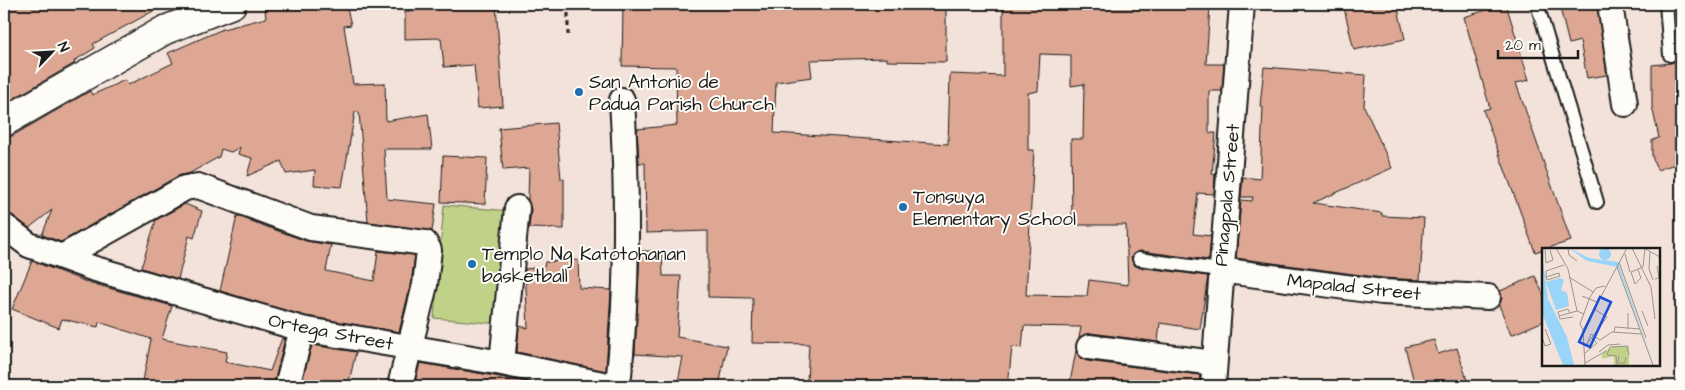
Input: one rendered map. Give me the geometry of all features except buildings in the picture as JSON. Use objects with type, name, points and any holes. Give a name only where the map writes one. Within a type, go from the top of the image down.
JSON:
[{"type":"main road","points":[[4,122],[166,30],[232,4]]},
{"type":"street","name":"Pinagpala Street","points":[[1214,375],[1220,270],[1242,4]]},
{"type":"street","points":[[1610,4],[1625,104]]},
{"type":"street","points":[[618,386],[626,311],[627,212],[622,100]]},
{"type":"street","points":[[62,257],[185,188],[198,186],[311,228],[425,243],[429,250],[425,285],[400,386]]},
{"type":"street","points":[[502,362],[517,208]]},
{"type":"street","name":"Ortega Street","points":[[4,226],[30,245],[92,268],[302,329],[502,362],[612,386]]},
{"type":"street","name":"Mapalad Street","points":[[1220,270],[1382,292],[1488,296]]},
{"type":"street","points":[[287,386],[302,329]]},
{"type":"street","points":[[1088,347],[1214,375]]},
{"type":"lane","points":[[1536,4],[1597,202]]},
{"type":"lane","points":[[1666,4],[1670,56]]},
{"type":"lane","points":[[1139,259],[1220,270]]},
{"type":"path","points":[[568,4],[568,35]]},
{"type":"green space","name":"Templo Ng Katotohanan basketball","points":[[444,205],[509,211],[499,324],[434,318]]},
{"type":"place","name":"San Antonio de Padua Parish Church","points":[[579,92]]},
{"type":"place","name":"Tonsuya Elementary School","points":[[903,207]]},
{"type":"place","name":"Templo Ng Katotohanan basketball","points":[[472,264]]}]
